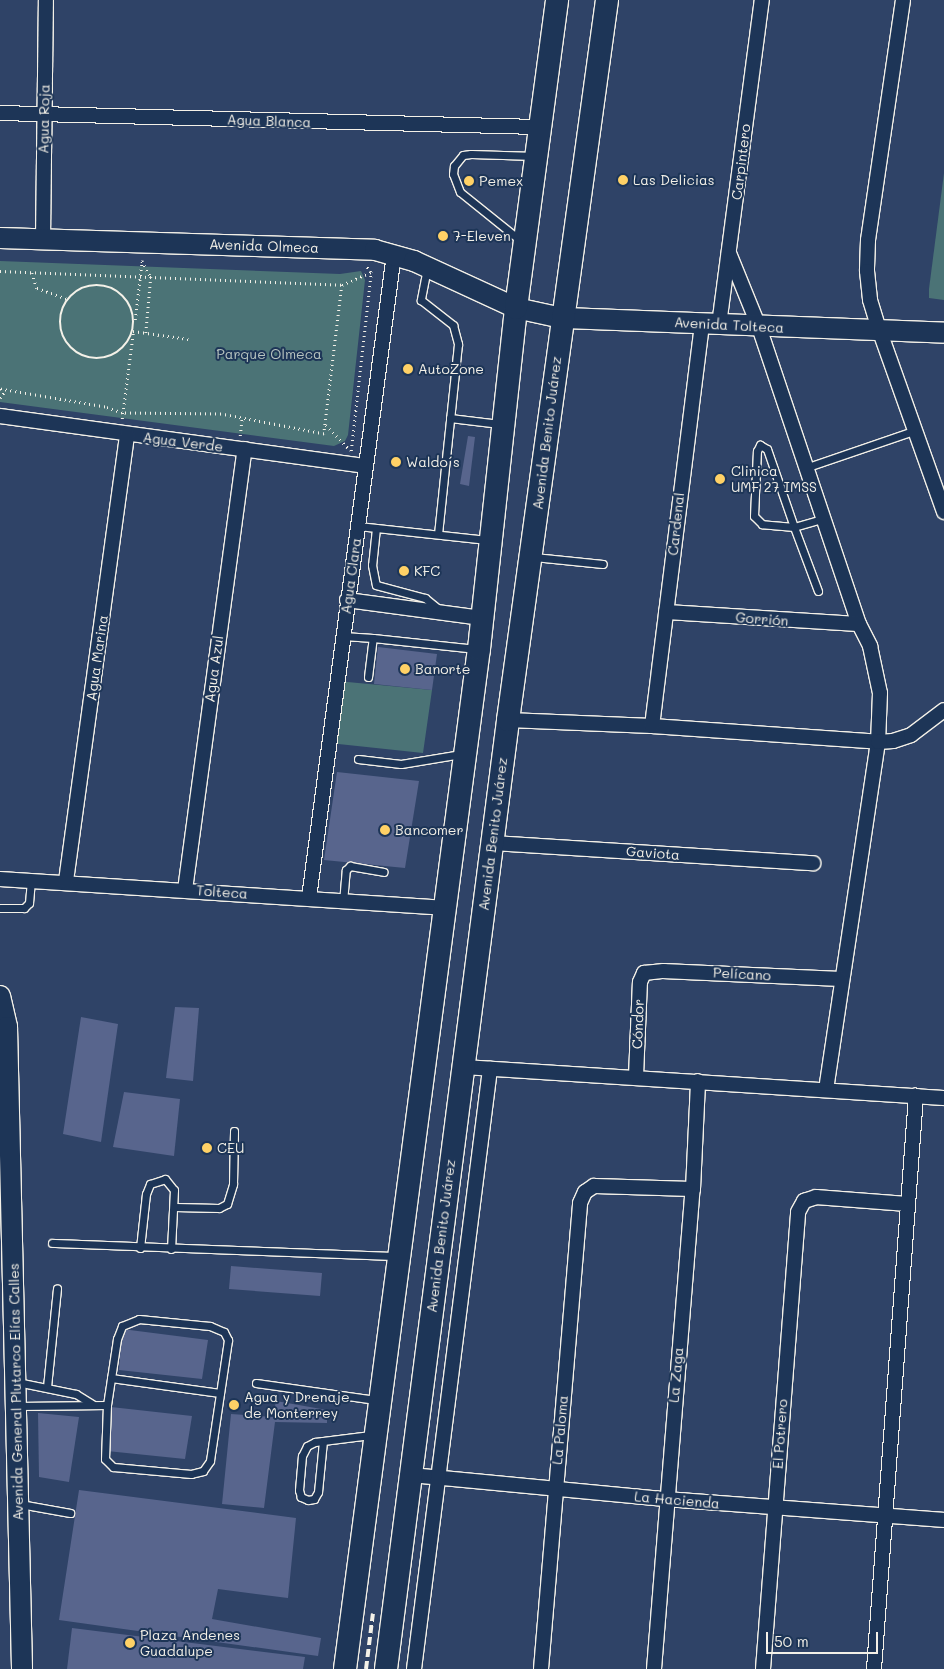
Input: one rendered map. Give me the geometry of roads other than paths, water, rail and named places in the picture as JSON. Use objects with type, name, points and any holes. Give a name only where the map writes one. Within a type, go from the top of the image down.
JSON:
[{"type":"main road","points":[[345,1669],[401,1257],[443,908],[479,649],[516,308],[538,127],[557,0]]},
{"type":"main road","name":"Avenida Benito Juárez","points":[[386,1669],[508,720],[562,318],[583,195],[607,0]]},
{"type":"main road","points":[[398,1571],[402,1613],[399,1669]]},
{"type":"main road","points":[[335,1669],[340,1636],[356,1588]]},
{"type":"main road","points":[[353,1669],[357,1624],[356,1588]]},
{"type":"street","name":"Agua Roja","points":[[43,239],[46,0]]},
{"type":"street","name":"Carpintero","points":[[711,324],[729,253],[762,0]]},
{"type":"street","points":[[904,0],[868,240],[870,300],[913,431],[944,512]]},
{"type":"street","name":"Agua Blanca","points":[[0,113],[538,127]]},
{"type":"street","name":"Avenida Olmeca","points":[[0,238],[351,248],[394,254],[428,266],[516,308]]},
{"type":"street","points":[[729,253],[759,328],[822,519],[877,669],[880,693],[878,742],[840,979],[826,1090]]},
{"type":"street","name":"Agua Clara","points":[[309,898],[394,254]]},
{"type":"street","name":"Avenida Tolteca","points":[[516,308],[562,318],[711,324],[759,328],[944,333]]},
{"type":"street","name":"Cardenal","points":[[652,726],[666,612],[711,324]]},
{"type":"street","name":"Agua Verde","points":[[0,416],[245,442],[365,466]]},
{"type":"street","name":"Agua Marina","points":[[66,881],[124,429]]},
{"type":"street","name":"Agua Azul","points":[[185,890],[245,442]]},
{"type":"street","points":[[347,600],[482,618]]},
{"type":"street","name":"Gorrión","points":[[666,612],[859,624]]},
{"type":"street","points":[[508,720],[652,726],[878,742],[893,741],[911,734],[944,710]]},
{"type":"street","name":"Gaviota","points":[[492,843],[813,863]]},
{"type":"street","name":"Tolteca","points":[[0,879],[66,881],[443,908]]},
{"type":"street","name":"Pelícano","points":[[644,973],[664,971],[840,979]]},
{"type":"street","name":"Cóndor","points":[[636,1076],[640,982],[644,973]]},
{"type":"street","name":"Avenida General Plutarco Elías Calles","points":[[0,996],[7,1027],[4,1080],[17,1406],[22,1669]]},
{"type":"street","points":[[463,1067],[636,1076],[916,1096],[943,1093]]},
{"type":"street","points":[[414,1669],[490,1069]]},
{"type":"street","name":"La Zaga","points":[[654,1669],[666,1499],[693,1189],[698,1081]]},
{"type":"street","points":[[874,1669],[916,1096]]},
{"type":"street","name":"La Paloma","points":[[541,1669],[580,1203],[585,1192],[594,1186],[693,1189]]},
{"type":"street","name":"El Potrero","points":[[763,1669],[794,1228],[804,1201],[816,1197],[907,1204]]},
{"type":"street","name":"La Hacienda","points":[[410,1475],[555,1490],[944,1520]]},
{"type":"lane","points":[[525,244],[460,192],[453,174],[454,166],[463,155],[535,156]]},
{"type":"lane","points":[[428,266],[421,300],[453,325],[458,334],[438,534]]},
{"type":"lane","points":[[450,418],[503,424]]},
{"type":"lane","points":[[805,468],[913,431]]},
{"type":"lane","points":[[818,591],[794,527],[767,449],[760,445],[757,451],[754,516],[762,524],[794,527],[822,519]]},
{"type":"lane","points":[[358,526],[492,541]]},
{"type":"lane","points":[[376,528],[372,565],[376,585],[425,598],[441,612]]},
{"type":"lane","points":[[531,557],[603,564]]},
{"type":"lane","points":[[343,636],[479,649]]},
{"type":"lane","points":[[368,677],[373,638]]},
{"type":"lane","points":[[358,759],[401,764],[464,754]]},
{"type":"lane","points":[[343,902],[346,870],[350,866],[383,872]]},
{"type":"lane","points":[[0,908],[24,908],[29,903],[31,879]]},
{"type":"lane","points":[[175,1207],[219,1208],[227,1204],[233,1184],[234,1131]]},
{"type":"lane","points":[[140,1248],[146,1194],[150,1184],[158,1178],[171,1182],[175,1207],[171,1249]]},
{"type":"lane","points":[[52,1243],[401,1257]]},
{"type":"lane","points":[[47,1387],[57,1289]]},
{"type":"lane","points":[[129,1321],[210,1326],[224,1332],[228,1340],[210,1460],[203,1470],[191,1474],[107,1464],[107,1405],[111,1378],[117,1339],[122,1326],[129,1321]]},
{"type":"lane","points":[[111,1378],[220,1393]]},
{"type":"lane","points":[[16,1382],[76,1394],[92,1404]]},
{"type":"lane","points":[[256,1383],[382,1401]]},
{"type":"lane","points":[[17,1406],[74,1407],[92,1404],[107,1405]]},
{"type":"lane","points":[[323,1441],[318,1492],[314,1499],[308,1500],[301,1497],[299,1490],[302,1456],[307,1446],[323,1441],[376,1435]]},
{"type":"lane","points":[[19,1504],[70,1513]]},
{"type":"railway","points":[[366,1669],[373,1613]]},
{"type":"place","name":"Las Delicias","points":[[623,180]]},
{"type":"place","name":"Pemex","points":[[469,181]]},
{"type":"place","name":"7-Eleven","points":[[443,236]]},
{"type":"place","name":"AutoZone","points":[[408,369]]},
{"type":"place","name":"Waldo´s","points":[[396,462]]},
{"type":"place","name":"Clinica UMF 27 IMSS","points":[[720,479]]},
{"type":"place","name":"KFC","points":[[404,571]]},
{"type":"place","name":"Banorte","points":[[405,669]]},
{"type":"place","name":"Bancomer","points":[[385,830]]},
{"type":"place","name":"CEU","points":[[207,1148]]},
{"type":"place","name":"Agua y Drenaje de Monterrey","points":[[234,1405]]},
{"type":"place","name":"Plaza Andenes Guadalupe","points":[[130,1643]]},
{"type":"park label","name":"Parque Olmeca","points":[[269,354]]}]
